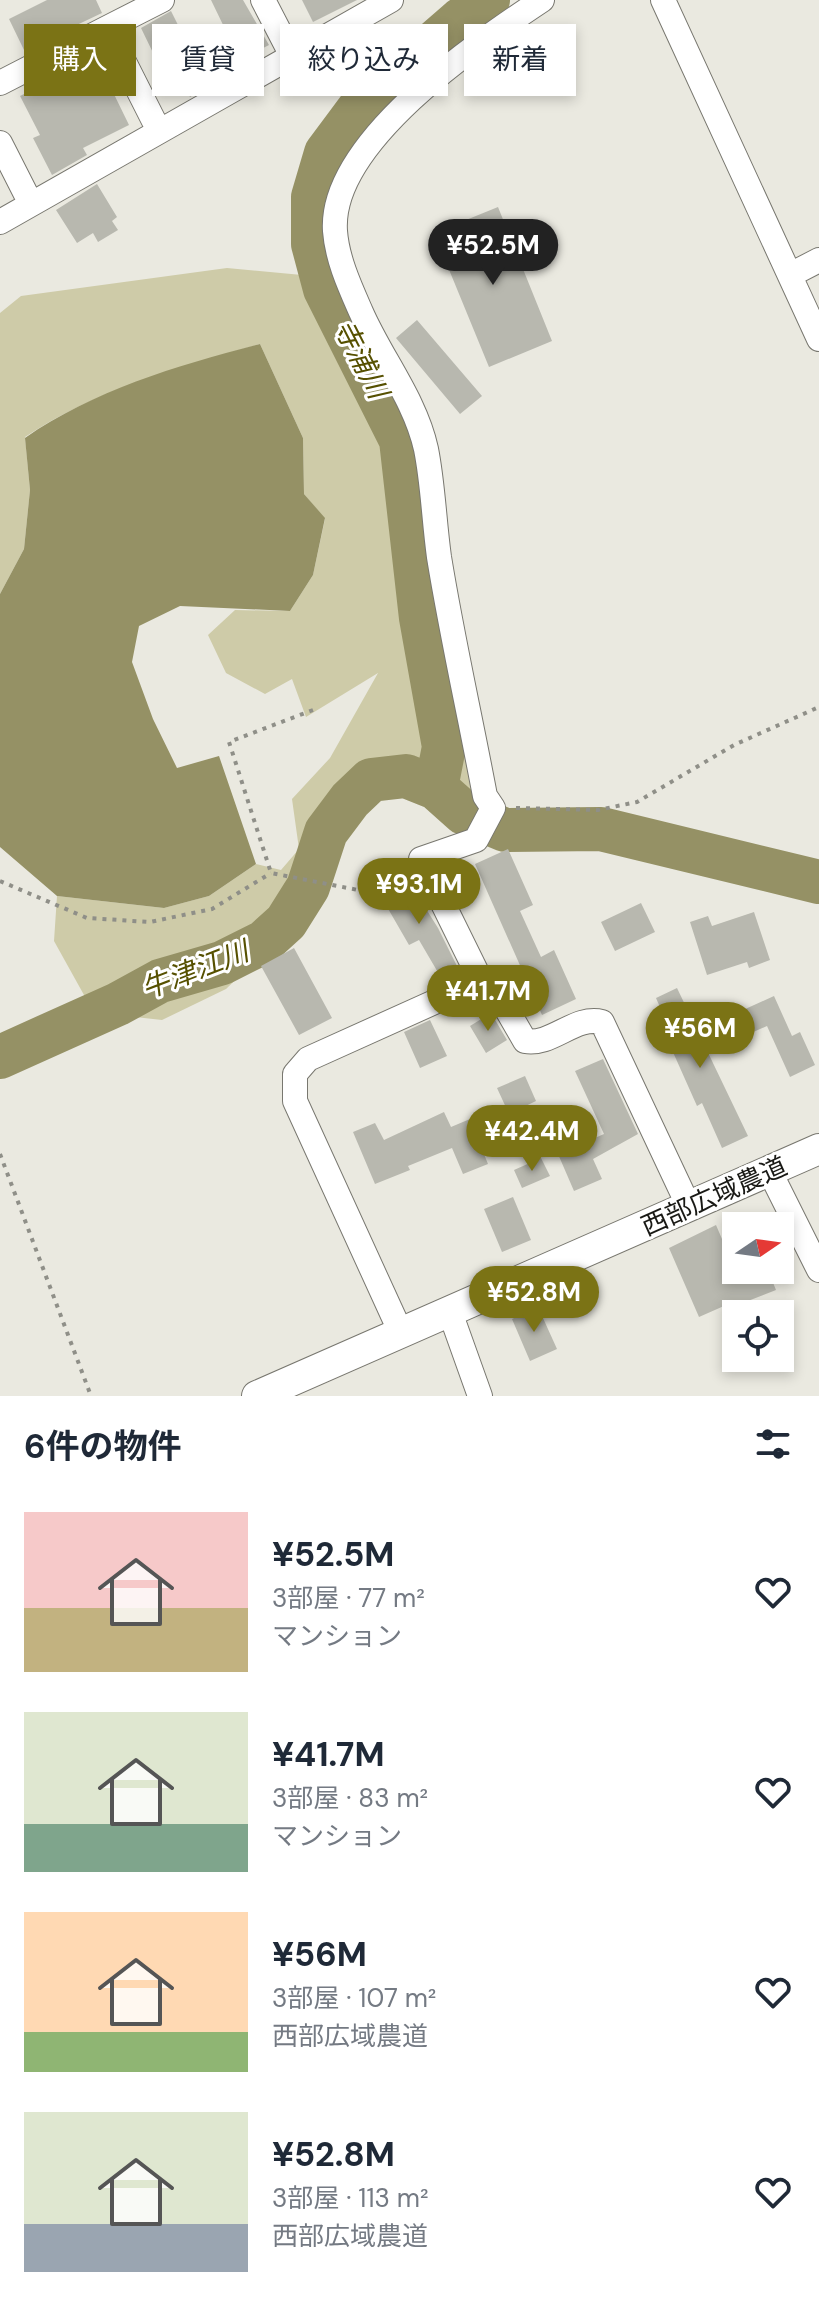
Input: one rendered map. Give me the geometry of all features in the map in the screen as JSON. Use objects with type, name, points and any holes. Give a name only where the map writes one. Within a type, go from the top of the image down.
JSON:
[{"type":"street","points":[[115,24],[162,0]]},
{"type":"street","points":[[263,0],[280,33]]},
{"type":"street","points":[[349,24],[391,0]]},
{"type":"street","points":[[542,0],[490,35],[386,122],[352,166],[338,200],[335,231],[345,273],[363,315],[412,407],[426,448],[442,572],[485,796],[493,808],[476,840],[421,859],[481,981],[495,989],[525,1041],[536,1043],[592,1019],[602,1022],[689,1207]]},
{"type":"street","points":[[663,0],[819,339]]},
{"type":"street","points":[[0,222],[280,63]]},
{"type":"street","points":[[0,83],[24,71]]},
{"type":"street","points":[[136,85],[159,131]]},
{"type":"street","points":[[0,143],[31,204]]},
{"type":"street","points":[[790,275],[819,260]]},
{"type":"street","points":[[401,1333],[295,1101],[295,1074],[308,1059],[481,981]]},
{"type":"street","name":"西部広域農道","points":[[257,1396],[819,1149]]},
{"type":"street","points":[[770,1172],[819,1270]]},
{"type":"street","points":[[450,1312],[480,1396]]},
{"type":"path","points":[[493,808],[598,810],[637,802],[734,745],[819,707]]},
{"type":"path","points":[[271,873],[229,742],[313,710]]},
{"type":"path","points":[[0,881],[87,918],[150,922],[212,909],[271,873],[294,875],[358,890],[421,859]]},
{"type":"path","points":[[0,1154],[91,1396]]},
{"type":"shaded area","points":[[227,268],[334,278],[386,372],[415,441],[422,529],[478,797],[475,818],[449,822],[415,793],[371,798],[325,861],[302,916],[226,989],[162,1020],[135,1017],[84,995],[54,941],[57,896],[164,908],[209,896],[256,864],[281,870],[299,849],[292,799],[330,758],[378,673],[306,717],[292,679],[265,694],[226,673],[208,635],[235,610],[290,611],[313,575],[325,519],[304,494],[303,438],[260,344],[169,371],[109,393],[52,420],[25,437],[30,490],[24,549],[0,594],[0,313],[21,296]]},
{"type":"shaded area","points":[[260,344],[303,438],[304,494],[325,518],[313,575],[290,611],[180,606],[139,626],[132,662],[153,719],[177,768],[219,756],[256,864],[209,896],[164,908],[57,896],[0,847],[0,594],[24,549],[30,490],[25,438],[79,406],[138,381]]},
{"type":"building","points":[[47,0],[96,0],[102,13],[79,24],[24,24],[24,50],[9,19]]},
{"type":"building","points":[[211,0],[243,0],[257,24],[223,24]]},
{"type":"building","points":[[302,0],[357,0],[313,22]]},
{"type":"building","points":[[171,11],[178,24],[152,24],[152,51],[141,28]]},
{"type":"building","points":[[20,96],[115,96],[129,125],[83,148],[87,155],[52,175],[33,138],[40,135]]},
{"type":"building","points":[[97,184],[117,217],[112,221],[118,230],[98,242],[93,233],[77,243],[56,210]]},
{"type":"building","points":[[498,207],[552,341],[489,367],[434,233]]},
{"type":"building","points":[[417,320],[482,396],[460,414],[396,338]]},
{"type":"building","points":[[508,849],[533,905],[520,911],[541,957],[554,950],[576,999],[542,1015],[475,864]]},
{"type":"building","points":[[406,877],[438,928],[460,972],[443,981],[419,940],[409,945],[379,893]]},
{"type":"building","points":[[641,903],[655,932],[615,951],[601,922]]},
{"type":"building","points":[[754,912],[770,960],[749,968],[747,962],[707,975],[690,922],[708,916],[712,926]]},
{"type":"building","points":[[294,948],[332,1018],[299,1035],[261,966]]},
{"type":"building","points":[[677,988],[748,1136],[722,1148],[702,1103],[697,1106],[664,1032],[670,1030],[656,998]]},
{"type":"building","points":[[774,996],[792,1036],[800,1032],[815,1065],[790,1077],[767,1026],[742,1037],[732,1015]]},
{"type":"building","points":[[491,1013],[507,1040],[486,1053],[470,1026]]},
{"type":"building","points":[[430,1020],[447,1056],[420,1068],[404,1032]]},
{"type":"building","points":[[603,1059],[638,1134],[593,1159],[602,1179],[574,1191],[558,1154],[604,1134],[575,1071]]},
{"type":"building","points":[[525,1076],[536,1101],[509,1114],[497,1088]]},
{"type":"building","points":[[444,1112],[451,1127],[470,1119],[488,1164],[463,1174],[452,1148],[375,1184],[353,1132],[375,1123],[384,1140]]},
{"type":"building","points":[[541,1158],[550,1176],[522,1188],[514,1170]]},
{"type":"building","points":[[513,1197],[531,1240],[502,1252],[484,1209]]},
{"type":"building","points":[[716,1225],[722,1239],[722,1284],[774,1284],[776,1290],[750,1300],[722,1300],[722,1307],[699,1317],[669,1248]]},
{"type":"building","points":[[538,1307],[557,1349],[530,1361],[512,1319]]},
{"type":"waterway","name":"寺浦川","points":[[436,788],[444,747],[421,618],[401,440],[325,289],[313,244],[313,197],[326,153],[361,106],[460,20],[488,0]]},
{"type":"waterway","name":"牛津江川","points":[[0,1057],[118,1004],[160,981],[222,963],[264,942],[286,922],[308,887],[326,832],[350,800],[371,780],[406,776],[436,788],[464,813],[505,830],[601,829],[819,882]]}]
